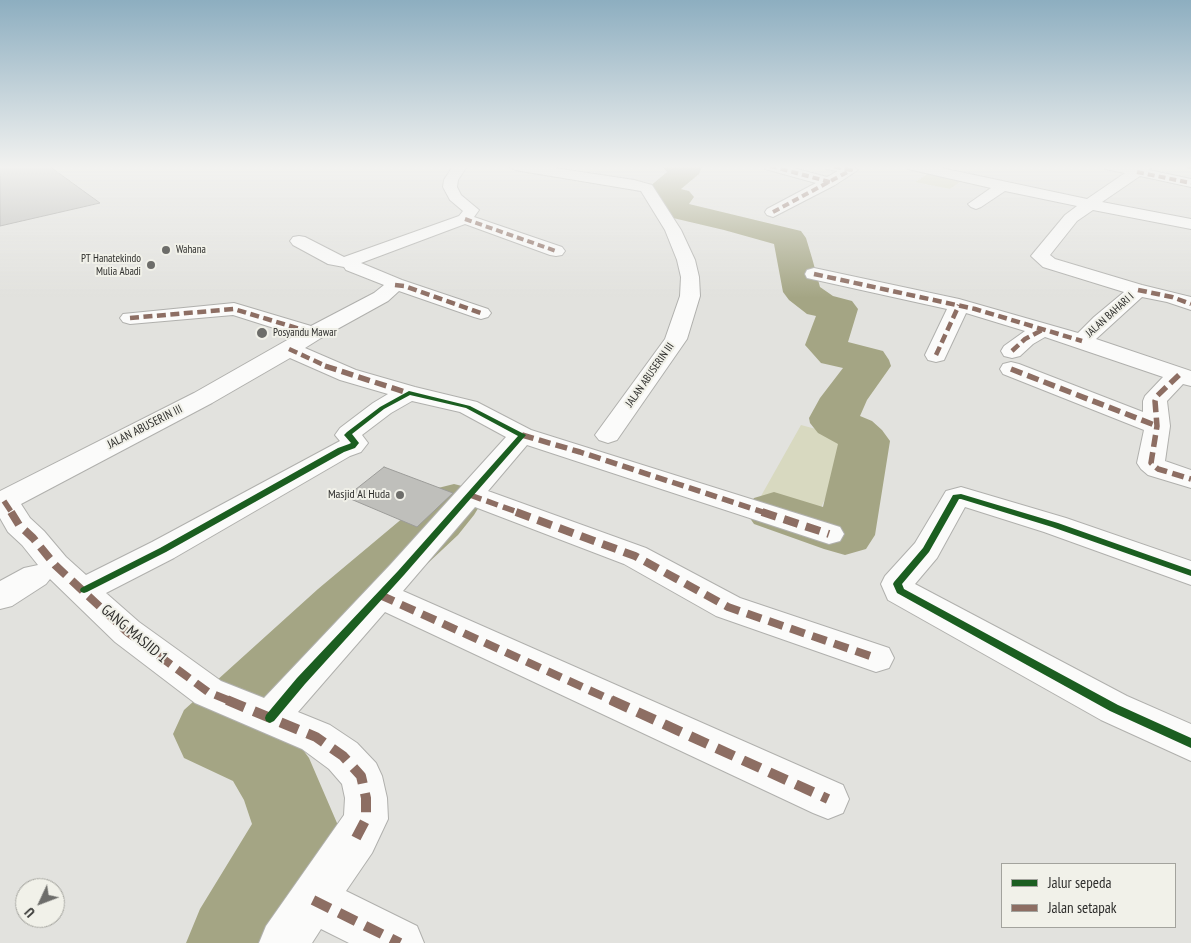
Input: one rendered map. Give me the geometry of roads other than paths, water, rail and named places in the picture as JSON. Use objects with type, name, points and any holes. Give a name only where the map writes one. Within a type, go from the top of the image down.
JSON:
[{"type":"street","points":[[349,263],[352,259],[465,219],[471,210]]},
{"type":"street","name":"JALAN ABUSERIN III","points":[[608,434],[655,371],[676,339],[690,296],[690,277],[686,260],[673,230],[661,210]]},
{"type":"street","points":[[773,212],[777,210]]},
{"type":"street","name":"JALAN BAHARI I","points":[[1082,210],[1072,218],[1040,256],[1049,263],[1138,290]]},
{"type":"street","points":[[1120,210],[1191,224]]},
{"type":"street","points":[[465,219],[556,251]]},
{"type":"street","points":[[299,241],[334,260],[349,263],[352,266],[394,282],[395,285],[404,286],[480,313]]},
{"type":"street","points":[[814,274],[959,305],[1082,341]]},
{"type":"street","name":"JALAN ABUSERIN III","points":[[2,502],[203,398],[381,297],[395,285]]},
{"type":"street","points":[[1138,290],[1172,297],[1191,304]]},
{"type":"street","name":"JALAN BAHARI I","points":[[1138,290],[1101,320],[1082,341],[1185,377]]},
{"type":"street","points":[[936,355],[959,305]]},
{"type":"street","points":[[130,318],[234,309],[313,334]]},
{"type":"street","points":[[1044,329],[1025,339],[1012,360],[1157,426]]},
{"type":"street","points":[[289,349],[319,364],[348,375],[468,408],[517,432],[829,534]]},
{"type":"street","points":[[1185,377],[1157,396],[1155,401],[1157,426],[1151,463],[1158,469],[1191,479]]},
{"type":"street","points":[[84,590],[163,550],[340,450],[352,446],[355,443],[348,435],[349,433],[382,408],[409,393]]},
{"type":"street","points":[[256,712],[301,681],[470,496],[506,452],[517,432]]},
{"type":"street","points":[[470,496],[635,556],[728,606],[876,658]]},
{"type":"street","points":[[1191,573],[1055,525],[960,496],[956,497],[926,550],[897,584],[900,591],[1114,708],[1191,744]]},
{"type":"street","name":"GANG MASJID 1","points":[[2,502],[55,565],[141,643],[208,692],[316,737],[343,756],[361,776],[366,798],[366,818],[360,831],[284,943]]},
{"type":"street","points":[[0,597],[35,576]]},
{"type":"street","points":[[380,596],[828,799]]},
{"type":"street","points":[[312,900],[400,943]]},
{"type":"waterway","points":[[676,210],[731,222],[789,238],[802,292],[821,306],[838,309],[826,345],[836,354],[867,360],[869,366],[844,398],[834,418],[835,423],[854,432],[864,441],[845,535],[774,511]]},
{"type":"waterway","points":[[234,943],[297,830],[280,785],[261,756],[211,734],[341,606],[437,521],[454,502]]},
{"type":"place","name":"Wahana","points":[[166,250]]},
{"type":"place","name":"PT Hanatekindo Mulia Abadi","points":[[151,265]]},
{"type":"place","name":"Posyandu Mawar","points":[[262,333]]},
{"type":"place","name":"Masjid Al Huda","points":[[400,495]]}]
